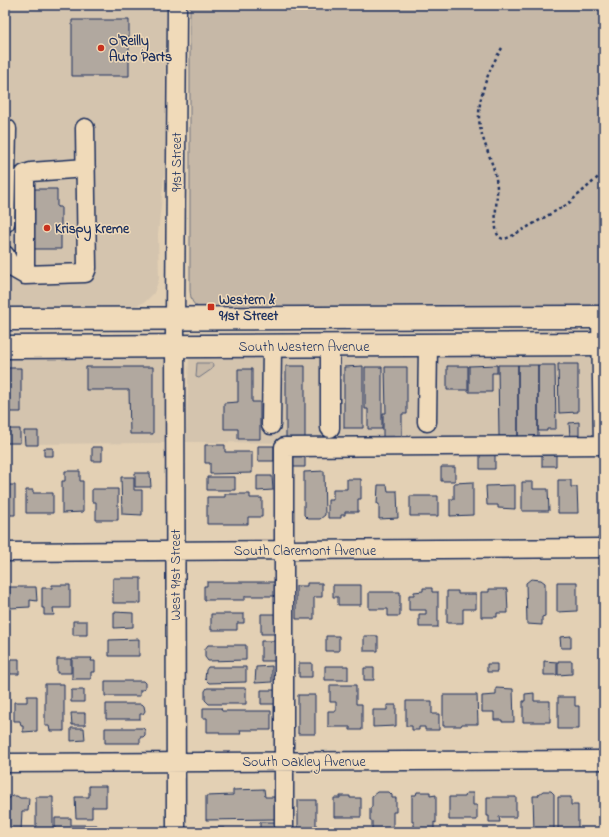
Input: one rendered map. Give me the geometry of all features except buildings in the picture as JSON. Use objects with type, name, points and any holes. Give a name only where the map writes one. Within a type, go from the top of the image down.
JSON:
[{"type":"main road","name":"South Western Avenue","points":[[5,319],[603,317]]},
{"type":"main road","name":"South Western Avenue","points":[[5,347],[272,347],[603,344]]},
{"type":"street","name":"91st Street","points":[[175,319],[177,5]]},
{"type":"street","points":[[5,255],[11,267],[25,275],[85,273],[87,268],[85,128]]},
{"type":"street","points":[[5,223],[7,129]]},
{"type":"street","points":[[25,275],[25,174],[31,172],[86,168]]},
{"type":"street","points":[[284,832],[284,446],[603,445],[603,317]]},
{"type":"street","name":"West 91st Street","points":[[175,319],[176,832]]},
{"type":"street","points":[[330,346],[330,428]]},
{"type":"street","points":[[427,422],[428,346]]},
{"type":"street","points":[[271,425],[272,347]]},
{"type":"street","name":"South Claremont Avenue","points":[[5,552],[604,548]]},
{"type":"street","name":"South Oakley Avenue","points":[[5,763],[604,760]]},
{"type":"path","points":[[502,48],[494,60],[487,77],[479,114],[482,135],[490,154],[497,182],[496,227],[498,236],[503,239],[510,237],[568,204],[604,172]]},
{"type":"shaded area","points":[[5,5],[166,5],[165,167],[158,234],[159,279],[154,293],[145,302],[131,308],[5,309]]},
{"type":"shaded area","points":[[190,5],[604,5],[604,307],[203,309],[196,306],[192,300],[190,290]]},
{"type":"shaded area","points":[[594,353],[594,445],[186,442],[189,355]]},
{"type":"shaded area","points":[[165,356],[165,443],[5,444],[5,357]]},
{"type":"shaded area","points":[[197,363],[212,363],[212,369],[199,378],[196,377]]},
{"type":"place","name":"O'Reilly Auto Parts","points":[[101,48]]},
{"type":"place","name":"Krispy Kreme","points":[[47,228]]},
{"type":"place","name":"Western & 91st Street","points":[[211,307]]}]
